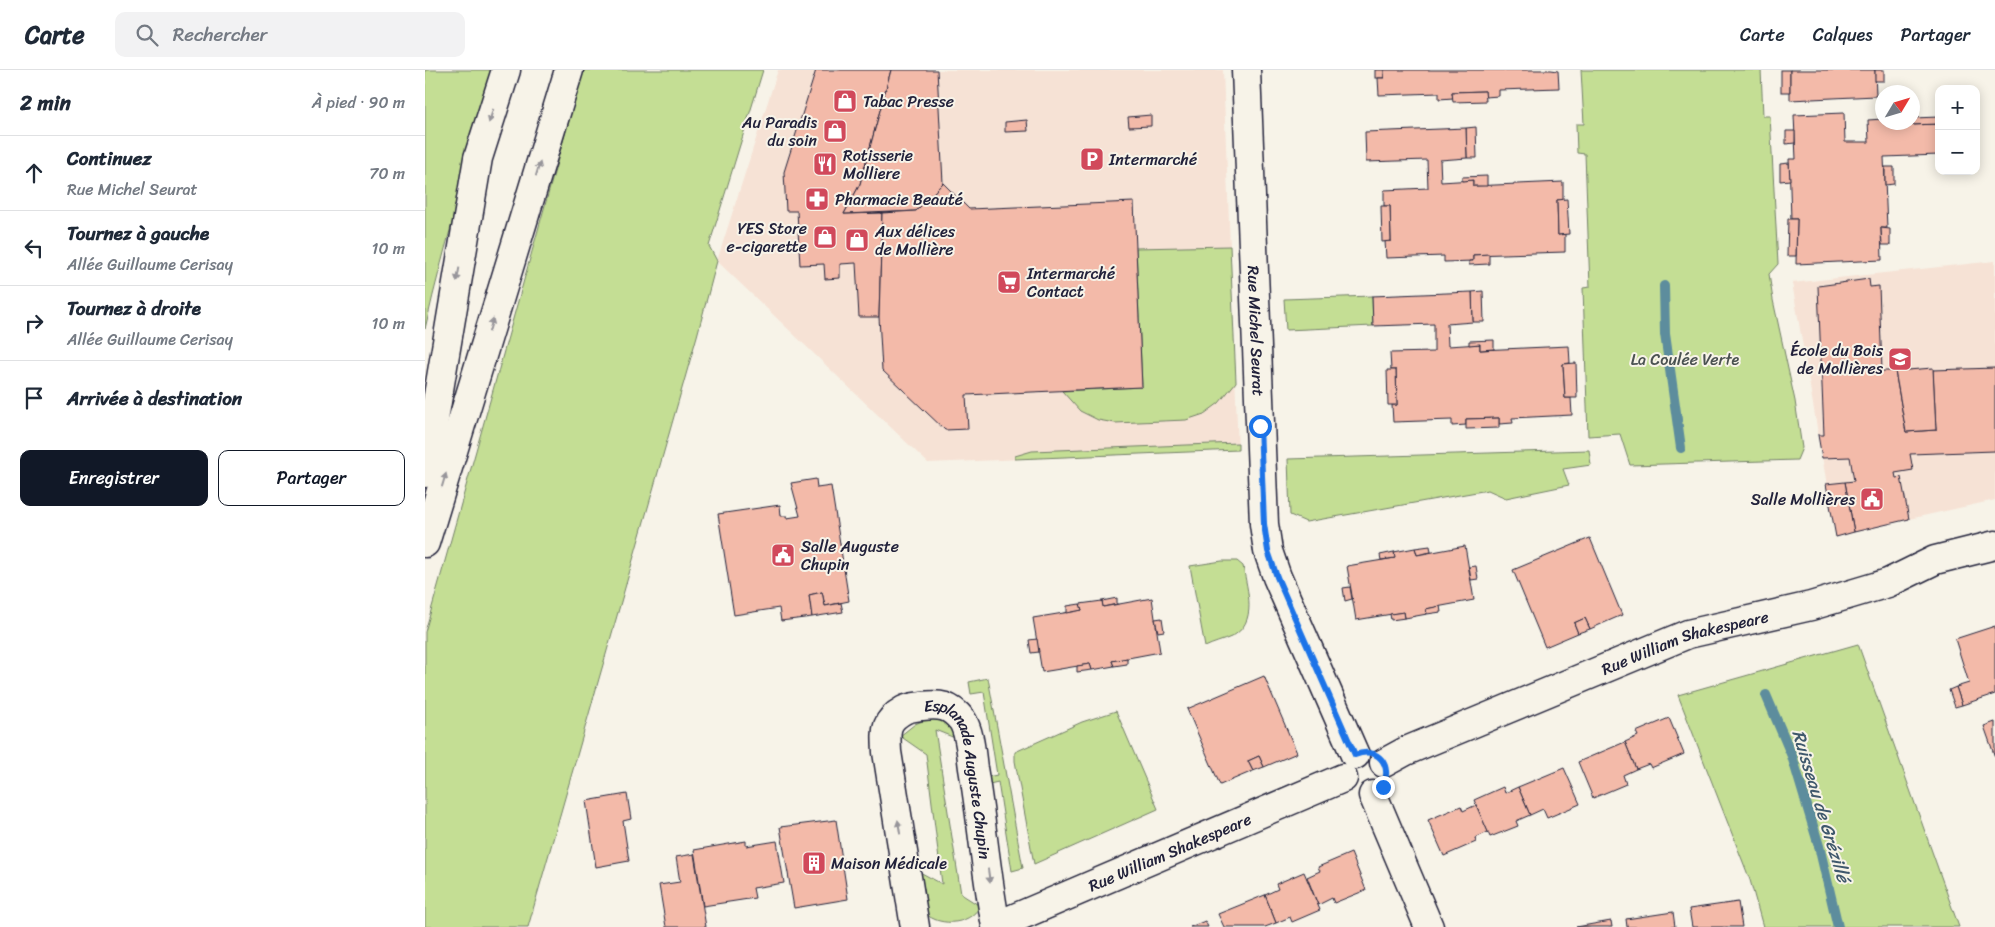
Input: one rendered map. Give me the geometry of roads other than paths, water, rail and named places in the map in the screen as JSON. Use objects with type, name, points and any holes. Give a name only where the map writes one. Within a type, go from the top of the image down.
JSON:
[{"type":"street","points":[[425,473],[478,158],[506,70]]},
{"type":"street","points":[[425,543],[569,70]]},
{"type":"street","name":"Rue Michel Seurat","points":[[1247,70],[1263,514],[1266,541],[1277,577],[1349,767]]},
{"type":"street","name":"Rue William Shakespeare","points":[[1384,763],[1406,751],[1688,634],[1811,606],[1888,583],[1935,560],[1995,545]]},
{"type":"street","name":"Esplanade Auguste Chupin","points":[[915,927],[887,752],[886,732],[889,722],[897,714],[908,708],[938,704],[953,710],[963,722],[968,741],[994,927]]},
{"type":"street","points":[[1362,752],[1378,756],[1384,763],[1387,775],[1386,781],[1383,787],[1373,795],[1358,795],[1346,786],[1349,767],[1362,752]]},
{"type":"street","name":"Rue William Shakespeare","points":[[994,927],[1349,767]]},
{"type":"street","points":[[1373,795],[1429,927]]},
{"type":"waterway","name":"Ruisseau de Grézillé","points":[[1664,286],[1665,334],[1681,448]]},
{"type":"waterway","name":"Ruisseau de Grézillé","points":[[1766,695],[1792,756],[1819,846],[1838,927]]},
{"type":"place","name":"Tabac Presse","points":[[845,101]]},
{"type":"place","name":"Au Paradis du soin","points":[[835,131]]},
{"type":"place","name":"Intermarché","points":[[1092,159]]},
{"type":"place","name":"Rotisserie Molliere","points":[[825,164]]},
{"type":"place","name":"Pharmacie Beauté","points":[[817,199]]},
{"type":"place","name":"YES Store e-cigarette","points":[[825,237]]},
{"type":"place","name":"Aux délices de Mollière","points":[[857,240]]},
{"type":"place","name":"Intermarché Contact","points":[[1009,282]]},
{"type":"place","name":"École du Bois de Mollières","points":[[1900,359]]},
{"type":"place","name":"Salle Mollières","points":[[1872,499]]},
{"type":"place","name":"Salle Auguste Chupin","points":[[783,555]]},
{"type":"place","name":"Maison Médicale","points":[[814,863]]},
{"type":"park label","name":"La Coulée Verte","points":[[1685,359]]}]
